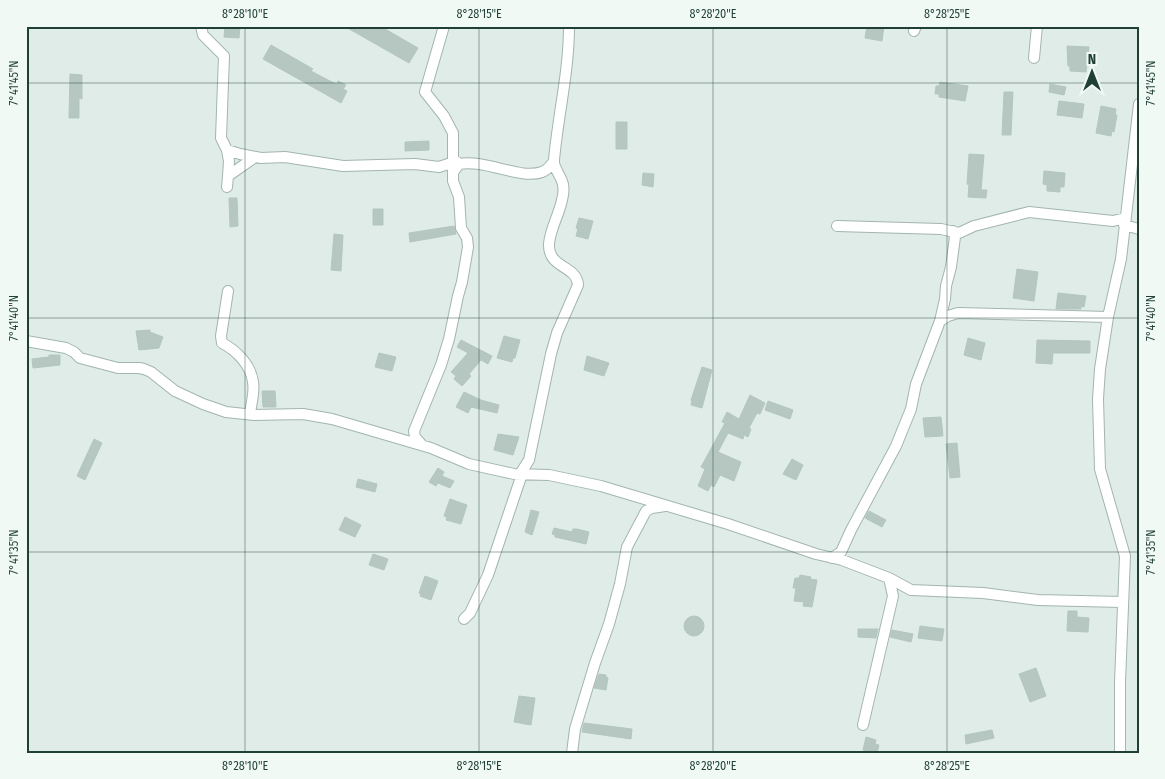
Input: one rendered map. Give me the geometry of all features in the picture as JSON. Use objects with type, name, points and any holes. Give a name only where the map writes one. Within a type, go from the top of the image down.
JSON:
[{"type":"street","points":[[200,26],[203,35],[224,56],[221,138],[227,150],[229,160],[227,187]]},
{"type":"street","points":[[405,441],[414,431],[441,365],[449,339],[468,248],[467,238],[461,228],[459,197],[453,181],[456,165],[453,133],[451,127],[424,92],[439,49],[444,26]]},
{"type":"street","points":[[464,618],[470,614],[488,575],[526,472],[551,354],[578,285],[578,279],[574,274],[556,262],[550,254],[549,243],[562,200],[564,184],[554,161],[568,65],[569,26]]},
{"type":"street","points":[[1034,58],[1037,26]]},
{"type":"street","points":[[1120,753],[1125,556],[1100,469],[1098,392],[1108,317],[1121,259],[1139,104]]},
{"type":"street","points":[[227,150],[255,157],[285,157],[343,166],[415,164],[439,167],[451,163],[456,165],[470,162],[518,172],[542,172],[551,174],[561,180]]},
{"type":"street","points":[[228,176],[255,157]]},
{"type":"street","points":[[542,172],[554,161]]},
{"type":"street","points":[[838,226],[941,229],[956,233],[974,226],[1029,212],[1067,215],[1081,219],[1124,221],[1139,229]]},
{"type":"street","points":[[838,557],[896,446],[911,409],[916,384],[940,322],[956,233]]},
{"type":"street","points":[[228,291],[220,336],[222,343],[230,347],[240,357],[254,382],[250,414]]},
{"type":"street","points":[[945,299],[949,306],[958,313]]},
{"type":"street","points":[[940,322],[948,316],[958,313],[1108,317]]},
{"type":"street","points":[[26,340],[66,348],[80,358],[118,368],[144,369],[151,372],[175,391],[226,412],[303,414],[332,419],[422,445],[469,464],[548,475],[601,486],[816,554],[838,557],[889,578],[911,590]]},
{"type":"street","points":[[414,431],[415,437],[422,445]]},
{"type":"street","points":[[638,497],[646,512]]},
{"type":"street","points":[[572,753],[576,730],[620,584],[627,548],[646,512],[652,508],[667,506]]},
{"type":"street","points":[[863,725],[893,596],[889,578]]},
{"type":"street","points":[[893,596],[911,590],[983,593],[1038,600],[1123,602]]},
{"type":"building","points":[[225,26],[240,26],[239,38],[224,37]]},
{"type":"building","points":[[344,26],[380,26],[418,48],[409,63]]},
{"type":"building","points":[[867,26],[884,26],[882,41],[865,38]]},
{"type":"building","points":[[271,45],[313,69],[311,71],[337,84],[338,81],[346,85],[343,89],[347,91],[341,103],[263,59]]},
{"type":"building","points":[[1067,46],[1089,47],[1086,72],[1070,71]]},
{"type":"building","points":[[70,74],[82,75],[82,99],[79,98],[79,118],[69,118]]},
{"type":"building","points":[[940,82],[968,86],[965,101],[939,97],[939,94],[935,94],[936,86],[939,86]]},
{"type":"building","points":[[1050,84],[1066,87],[1064,95],[1049,92]]},
{"type":"building","points":[[1004,92],[1013,92],[1011,135],[1002,135]]},
{"type":"building","points":[[1059,101],[1084,104],[1082,118],[1057,115]]},
{"type":"building","points":[[1101,106],[1116,109],[1115,115],[1117,115],[1114,132],[1112,131],[1111,136],[1096,133]]},
{"type":"building","points":[[616,122],[627,122],[627,149],[616,149]]},
{"type":"building","points":[[429,141],[429,150],[405,151],[405,142]]},
{"type":"building","points":[[969,154],[984,155],[981,190],[987,190],[986,198],[968,197]]},
{"type":"building","points":[[1044,171],[1065,173],[1064,187],[1060,187],[1060,192],[1047,191],[1047,185],[1043,184]]},
{"type":"building","points":[[643,173],[654,174],[653,187],[642,185]]},
{"type":"building","points":[[229,198],[237,198],[238,226],[230,227]]},
{"type":"building","points":[[373,209],[383,209],[383,225],[373,225]]},
{"type":"building","points":[[579,218],[593,221],[588,239],[576,236]]},
{"type":"building","points":[[454,226],[456,234],[410,242],[409,233]]},
{"type":"building","points":[[334,234],[343,235],[341,271],[331,270]]},
{"type":"building","points":[[1017,269],[1038,272],[1034,301],[1013,298]]},
{"type":"building","points":[[1058,293],[1086,296],[1084,307],[1081,306],[1081,309],[1056,309]]},
{"type":"building","points":[[150,330],[150,332],[163,337],[159,348],[139,350],[136,331]]},
{"type":"building","points":[[504,336],[520,340],[512,362],[497,358]]},
{"type":"building","points":[[968,338],[985,343],[981,360],[964,355]]},
{"type":"building","points":[[461,340],[492,356],[488,364],[481,360],[462,386],[454,379],[456,376],[451,372],[468,353],[457,347]]},
{"type":"building","points":[[1037,340],[1090,341],[1090,353],[1053,353],[1052,364],[1036,363]]},
{"type":"building","points":[[379,353],[396,357],[392,371],[375,367]]},
{"type":"building","points":[[49,355],[60,355],[60,365],[33,368],[32,359],[49,357]]},
{"type":"building","points":[[587,356],[609,363],[604,376],[584,370]]},
{"type":"building","points":[[702,367],[712,370],[702,408],[691,405],[691,400]]},
{"type":"building","points":[[262,391],[275,391],[276,407],[263,407]]},
{"type":"building","points":[[464,392],[481,400],[499,405],[497,413],[471,407],[468,413],[456,407]]},
{"type":"building","points":[[750,395],[765,403],[760,414],[757,413],[749,428],[751,429],[748,437],[744,435],[743,439],[728,433],[718,452],[741,462],[734,481],[720,475],[714,487],[711,485],[708,491],[698,486],[705,469],[701,467],[725,423],[722,422],[727,412],[739,419]]},
{"type":"building","points":[[768,401],[793,410],[790,419],[765,410]]},
{"type":"building","points":[[941,417],[943,436],[925,437],[923,418]]},
{"type":"building","points":[[498,434],[519,437],[513,455],[494,450]]},
{"type":"building","points":[[94,439],[102,443],[85,480],[77,476]]},
{"type":"building","points":[[957,443],[960,477],[950,478],[946,444]]},
{"type":"building","points":[[792,459],[803,465],[796,480],[783,474]]},
{"type":"building","points":[[438,468],[444,472],[442,476],[454,481],[450,488],[438,483],[436,486],[429,482]]},
{"type":"building","points":[[358,479],[377,484],[375,492],[356,487]]},
{"type":"building","points":[[450,499],[467,505],[461,524],[446,520],[447,517],[444,516]]},
{"type":"building","points":[[531,510],[539,512],[532,535],[525,532]]},
{"type":"building","points":[[869,511],[886,520],[882,527],[865,518]]},
{"type":"building","points":[[345,517],[361,525],[355,537],[339,530]]},
{"type":"building","points":[[554,528],[572,532],[573,529],[577,529],[589,532],[586,544],[555,537],[552,534]]},
{"type":"building","points":[[373,554],[388,559],[384,570],[369,565]]},
{"type":"building","points":[[800,575],[817,580],[812,607],[803,606],[804,602],[794,601],[796,588],[793,588],[795,578],[799,578]]},
{"type":"building","points":[[425,576],[438,581],[431,600],[420,596],[421,594],[419,593]]},
{"type":"building","points":[[1068,611],[1077,611],[1077,617],[1089,618],[1088,632],[1067,631]]},
{"type":"building","points":[[694,616],[701,619],[704,626],[701,633],[694,636],[687,633],[684,626],[687,619]]},
{"type":"building","points":[[920,626],[944,629],[942,641],[918,638]]},
{"type":"building","points":[[858,629],[878,629],[876,638],[858,637]]},
{"type":"building","points":[[892,630],[913,634],[911,642],[890,637]]},
{"type":"building","points":[[1036,668],[1046,696],[1030,702],[1019,674]]},
{"type":"building","points":[[599,674],[606,675],[608,678],[606,690],[594,688]]},
{"type":"building","points":[[519,696],[535,698],[531,725],[514,722]]},
{"type":"building","points":[[584,723],[632,729],[631,739],[582,732]]},
{"type":"building","points":[[992,730],[994,738],[966,744],[965,735]]},
{"type":"building","points":[[866,737],[876,740],[875,744],[879,745],[877,753],[863,750]]}]
